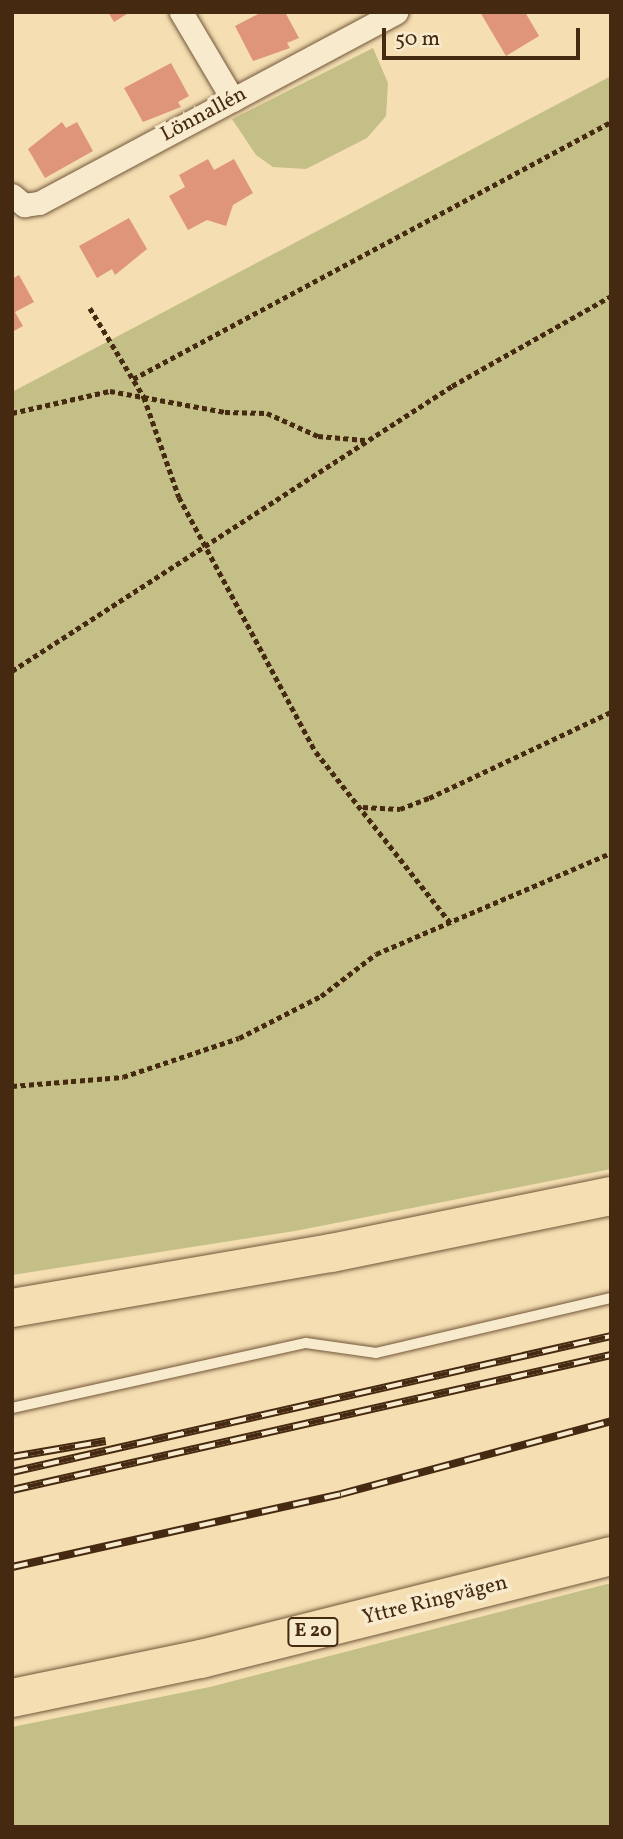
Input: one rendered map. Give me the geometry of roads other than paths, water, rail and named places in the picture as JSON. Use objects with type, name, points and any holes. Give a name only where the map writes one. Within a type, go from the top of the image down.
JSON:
[{"type":"highway","points":[[12,1307],[331,1253],[611,1196]]},
{"type":"highway","name":"Yttre Ringvägen","points":[[12,1698],[201,1659],[611,1556]]},
{"type":"street","points":[[181,12],[233,100]]},
{"type":"street","name":"Lönnallén","points":[[12,195],[24,205],[39,203],[396,12]]},
{"type":"lane","points":[[12,1408],[306,1343],[376,1353],[611,1298]]},
{"type":"railway","points":[[12,1472],[611,1336]]},
{"type":"railway","points":[[12,1490],[611,1355]]},
{"type":"railway","points":[[12,1567],[341,1494],[611,1421]]},
{"type":"railway","points":[[12,1457],[106,1441]]}]
